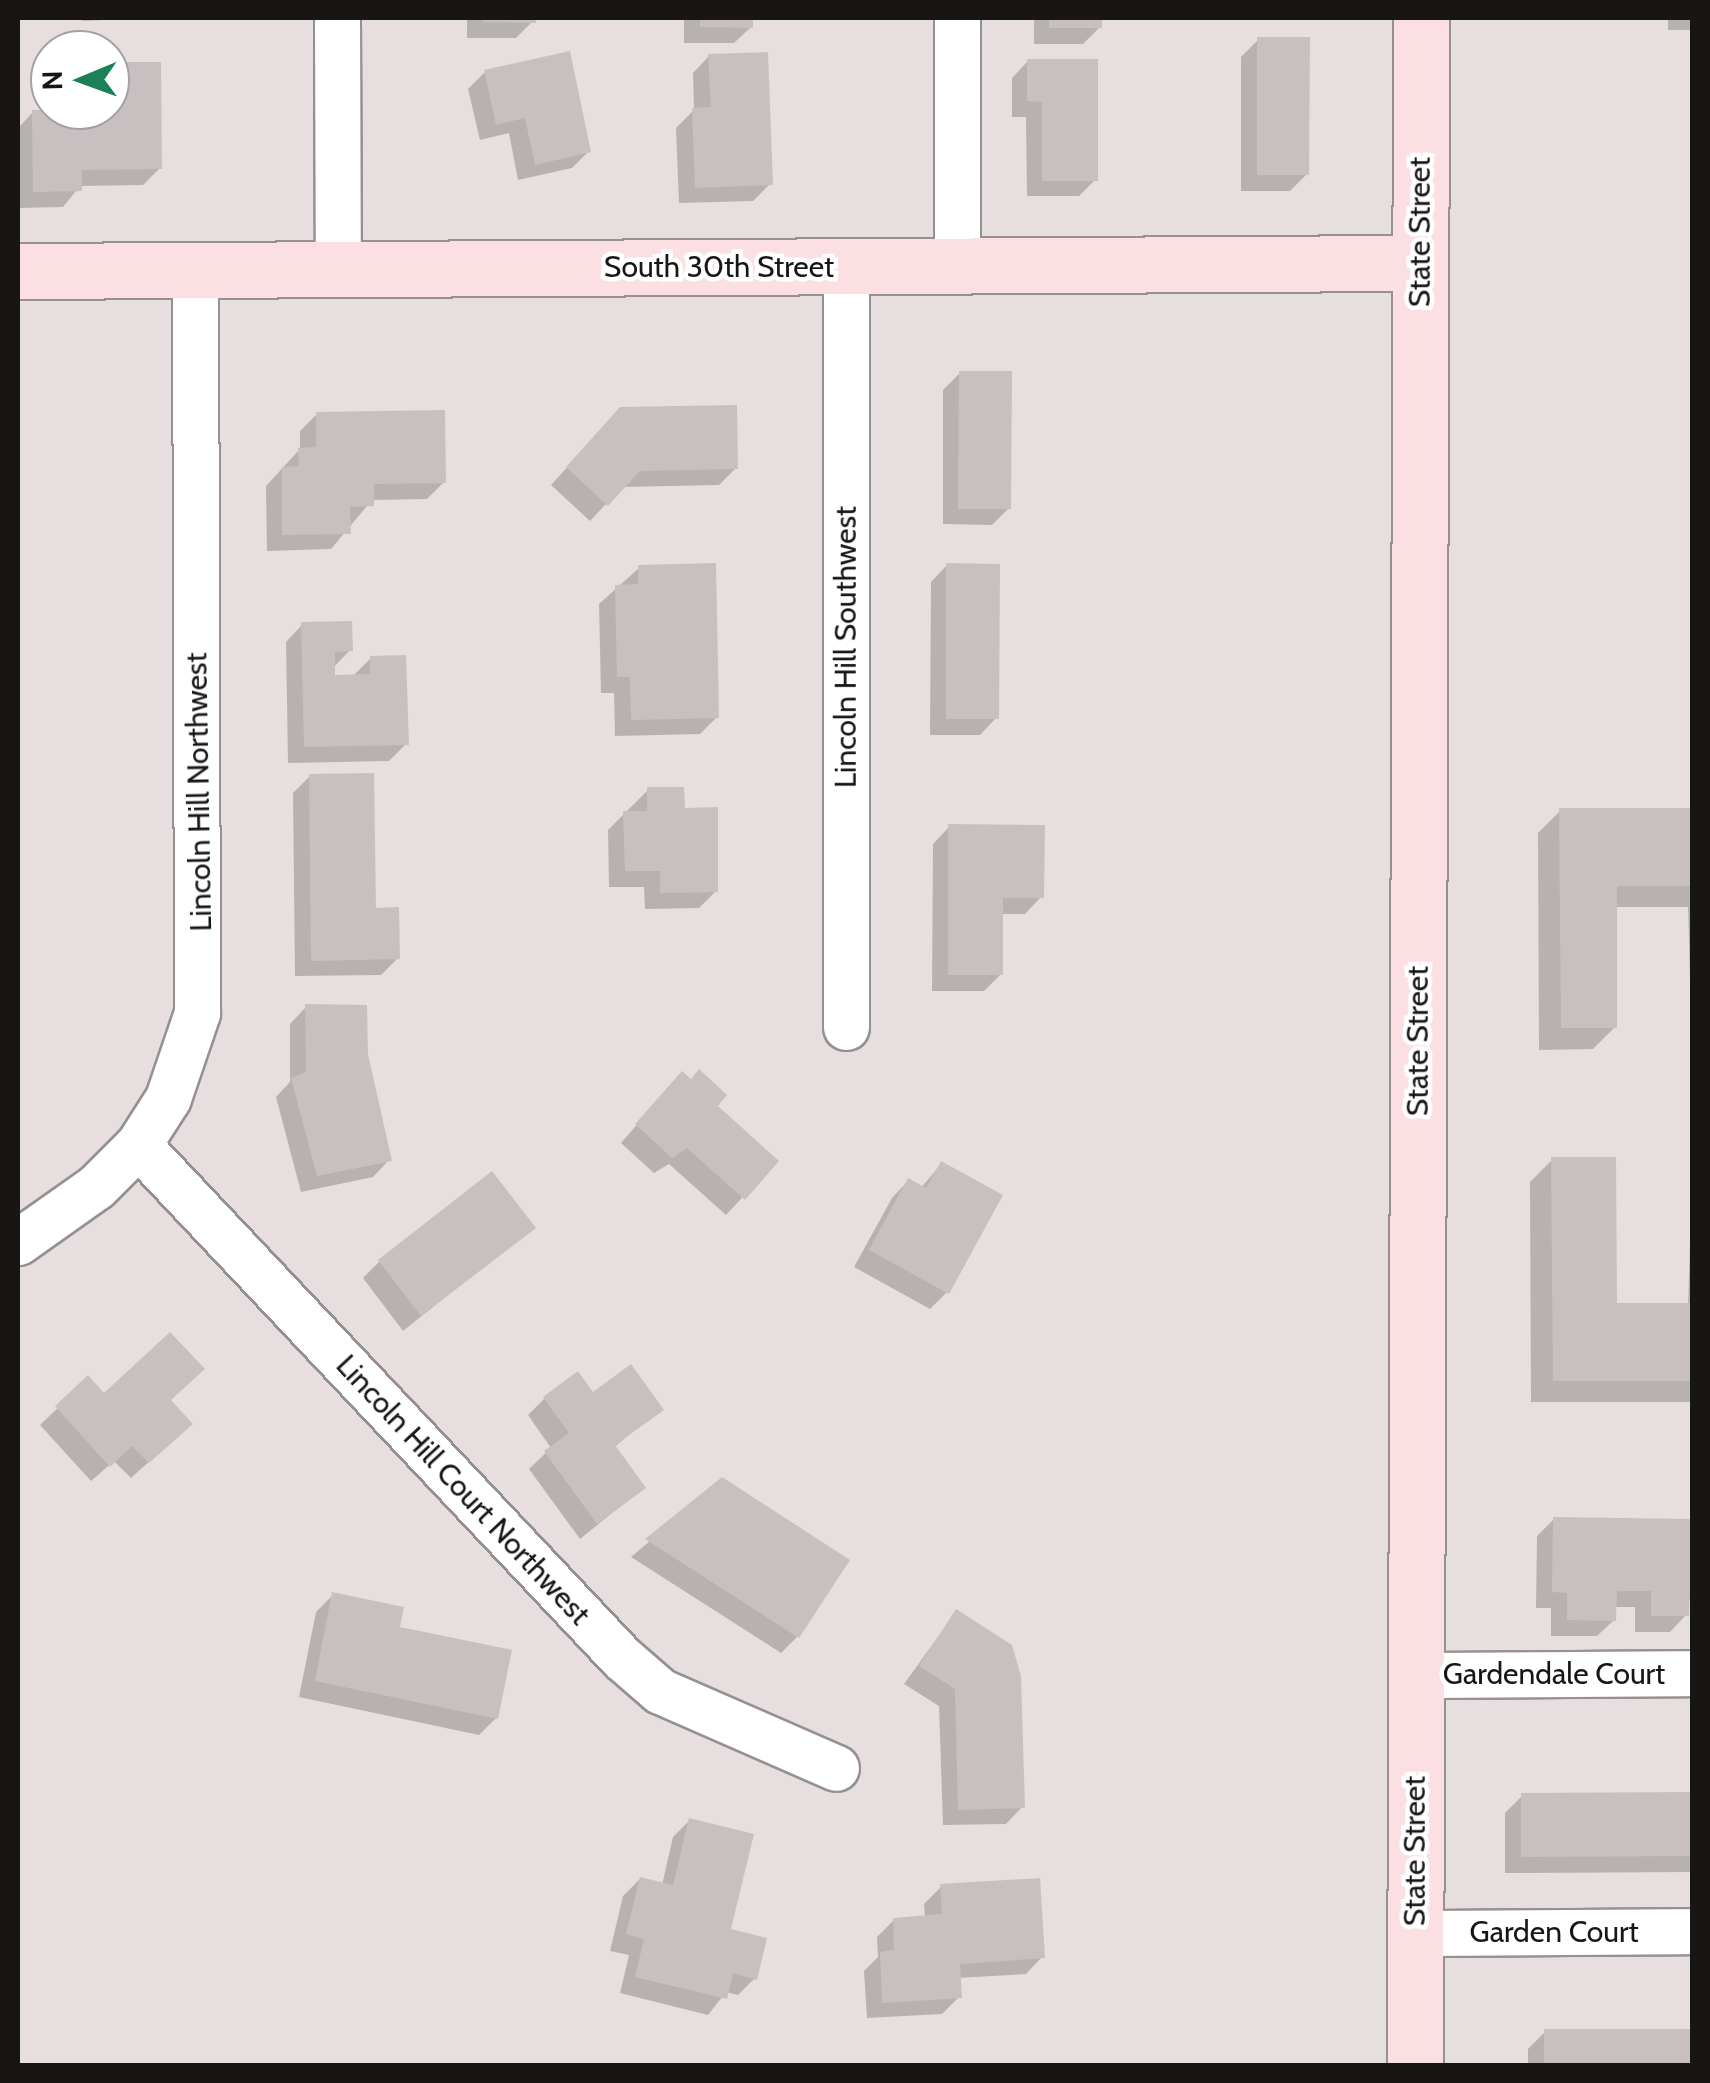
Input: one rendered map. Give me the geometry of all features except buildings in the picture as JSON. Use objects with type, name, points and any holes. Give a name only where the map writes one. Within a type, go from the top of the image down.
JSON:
[{"type":"main road","name":"State Street","points":[[1415,2066],[1421,18]]},
{"type":"main road","name":"South 30th Street","points":[[18,271],[1420,264]]},
{"type":"street","points":[[338,18],[338,270]]},
{"type":"street","points":[[957,18],[957,266]]},
{"type":"street","name":"Lincoln Hill Southwest","points":[[846,266],[846,1027]]},
{"type":"street","name":"Lincoln Hill Northwest","points":[[18,1242],[96,1186],[138,1145],[186,1058],[201,969],[194,270]]},
{"type":"street","name":"Lincoln Hill Court Northwest","points":[[138,1145],[622,1658],[660,1691],[836,1768]]},
{"type":"street","name":"Gardendale Court","points":[[1416,1675],[1692,1673]]},
{"type":"street","name":"Garden Court","points":[[1415,1933],[1692,1932]]}]
